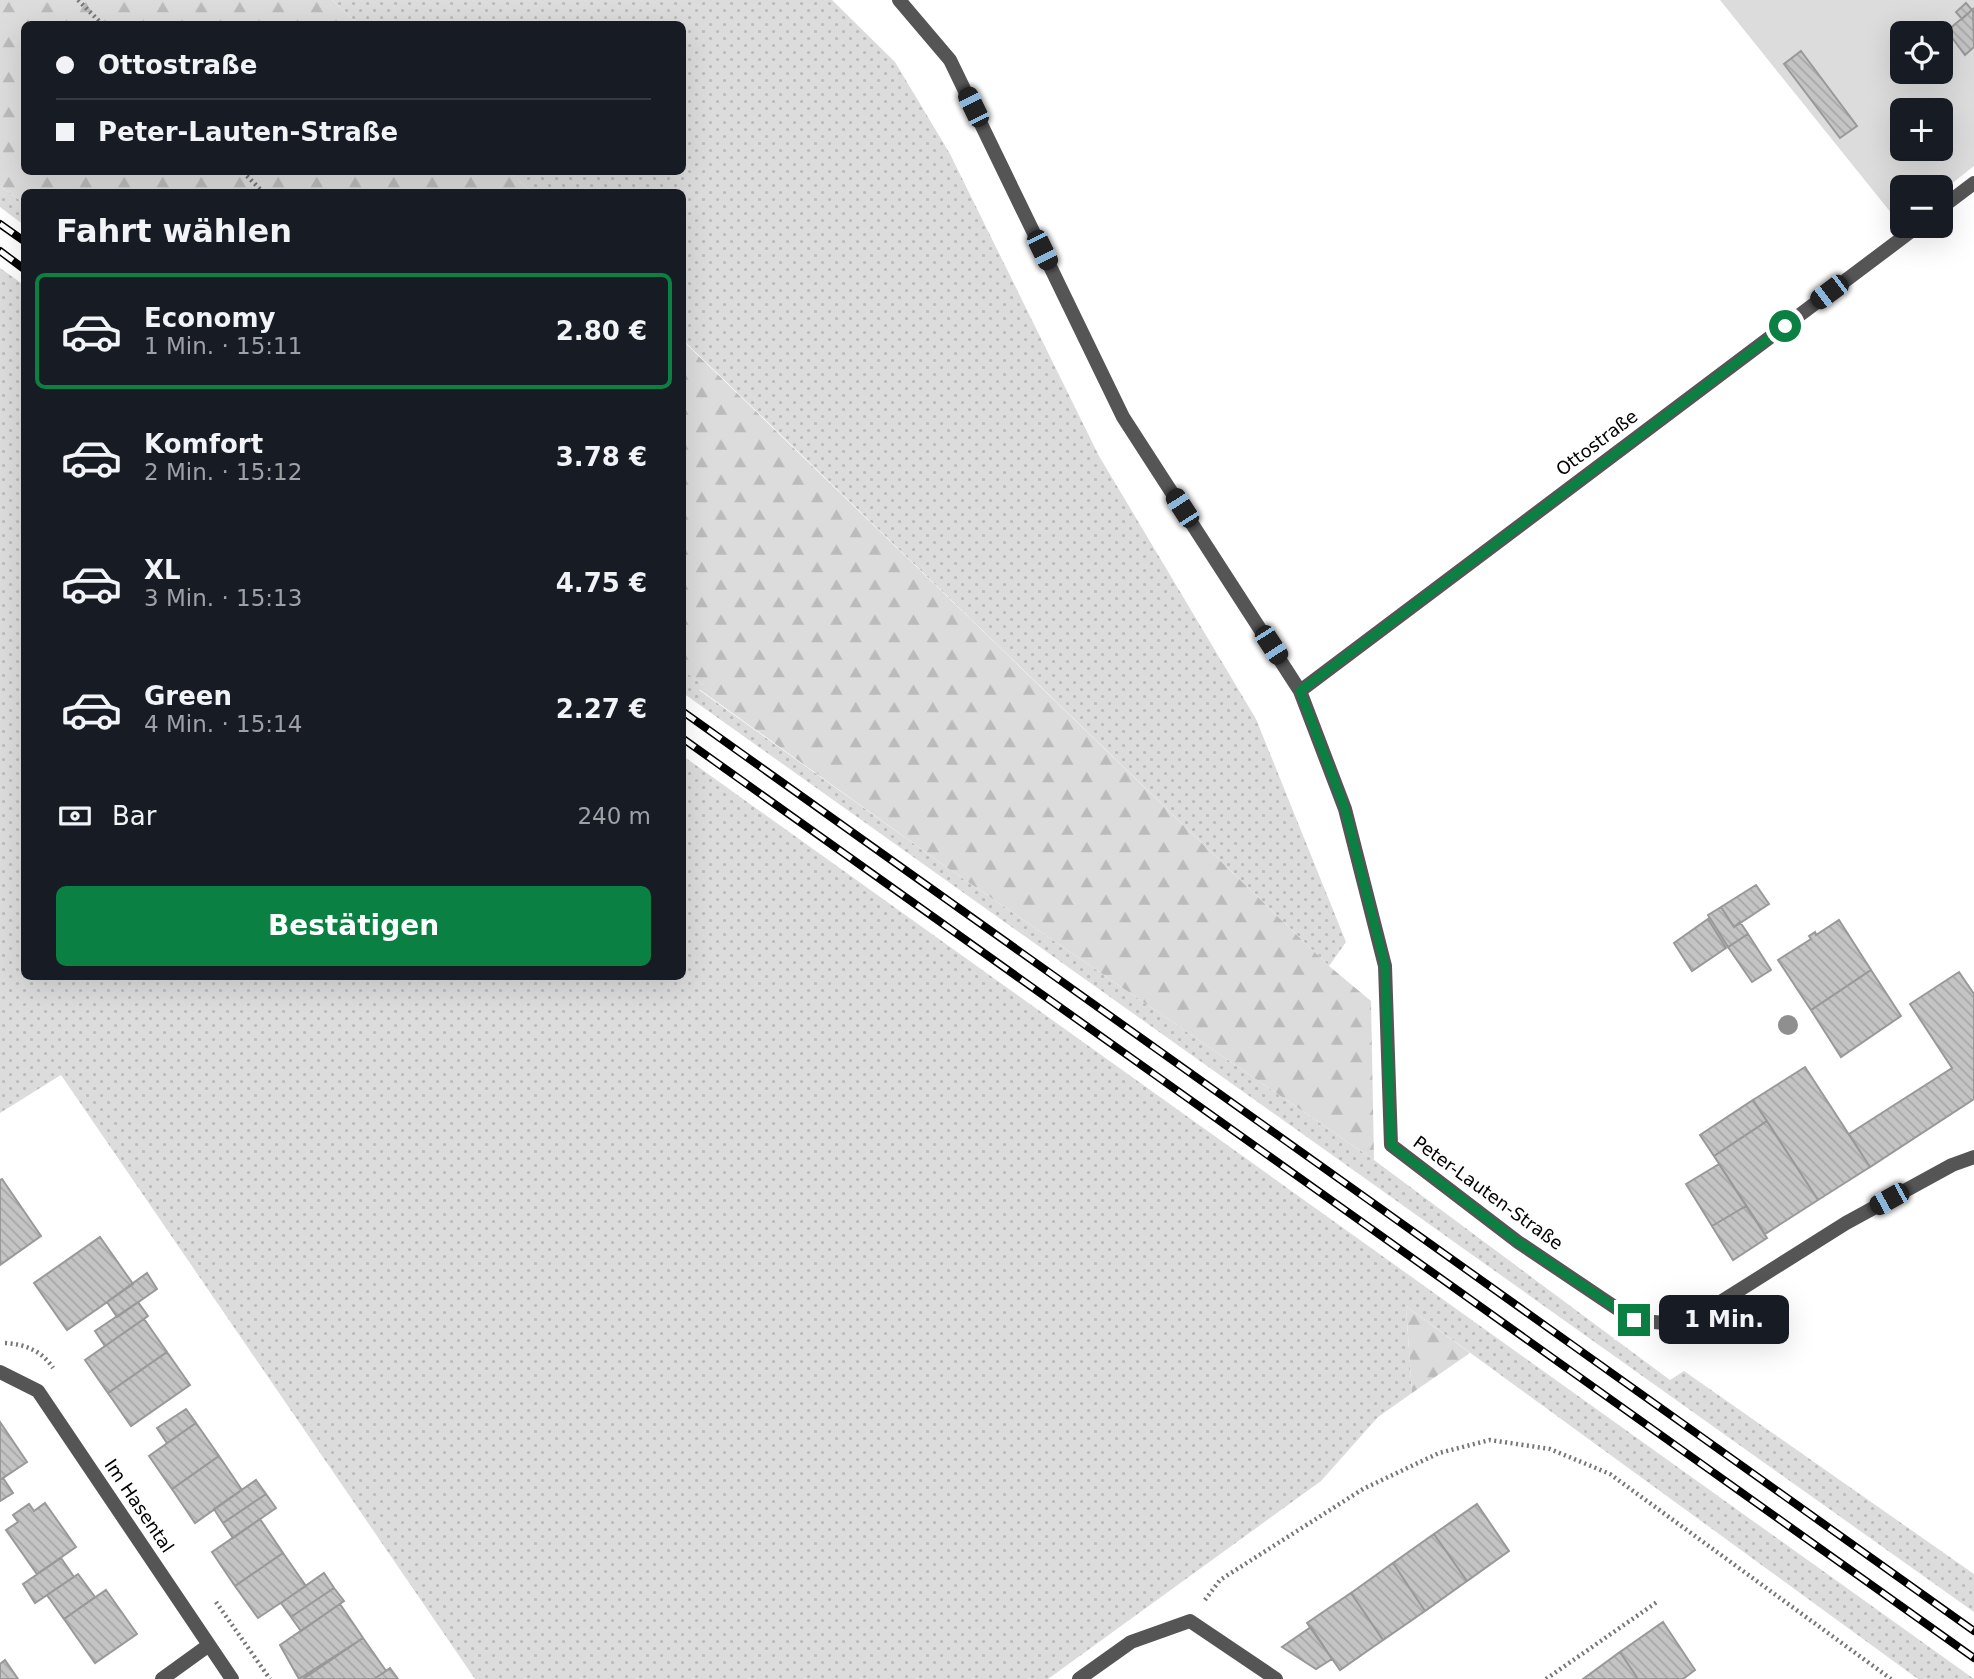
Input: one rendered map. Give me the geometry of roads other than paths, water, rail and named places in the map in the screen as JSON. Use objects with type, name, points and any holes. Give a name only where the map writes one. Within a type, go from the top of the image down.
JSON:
[{"type":"street","name":"Peter-Lauten-Straße","points":[[899,0],[950,60],[1123,417],[1300,691],[1345,809],[1385,966],[1391,1145],[1518,1242],[1634,1320],[1684,1325],[1846,1223],[1952,1165],[1974,1157]]},
{"type":"street","points":[[1953,199],[1974,183]]},
{"type":"street","name":"Ottostraße","points":[[1300,691],[1902,238]]},
{"type":"street","name":"Im Hasental","points":[[0,1372],[38,1391],[232,1679]]},
{"type":"street","points":[[1079,1679],[1131,1642],[1190,1621],[1276,1679]]},
{"type":"street","points":[[162,1679],[209,1645]]},
{"type":"railway","points":[[0,224],[21,239]]},
{"type":"railway","points":[[0,251],[21,267]]},
{"type":"railway","points":[[686,714],[1974,1631]]},
{"type":"railway","points":[[686,741],[1974,1658]]}]
